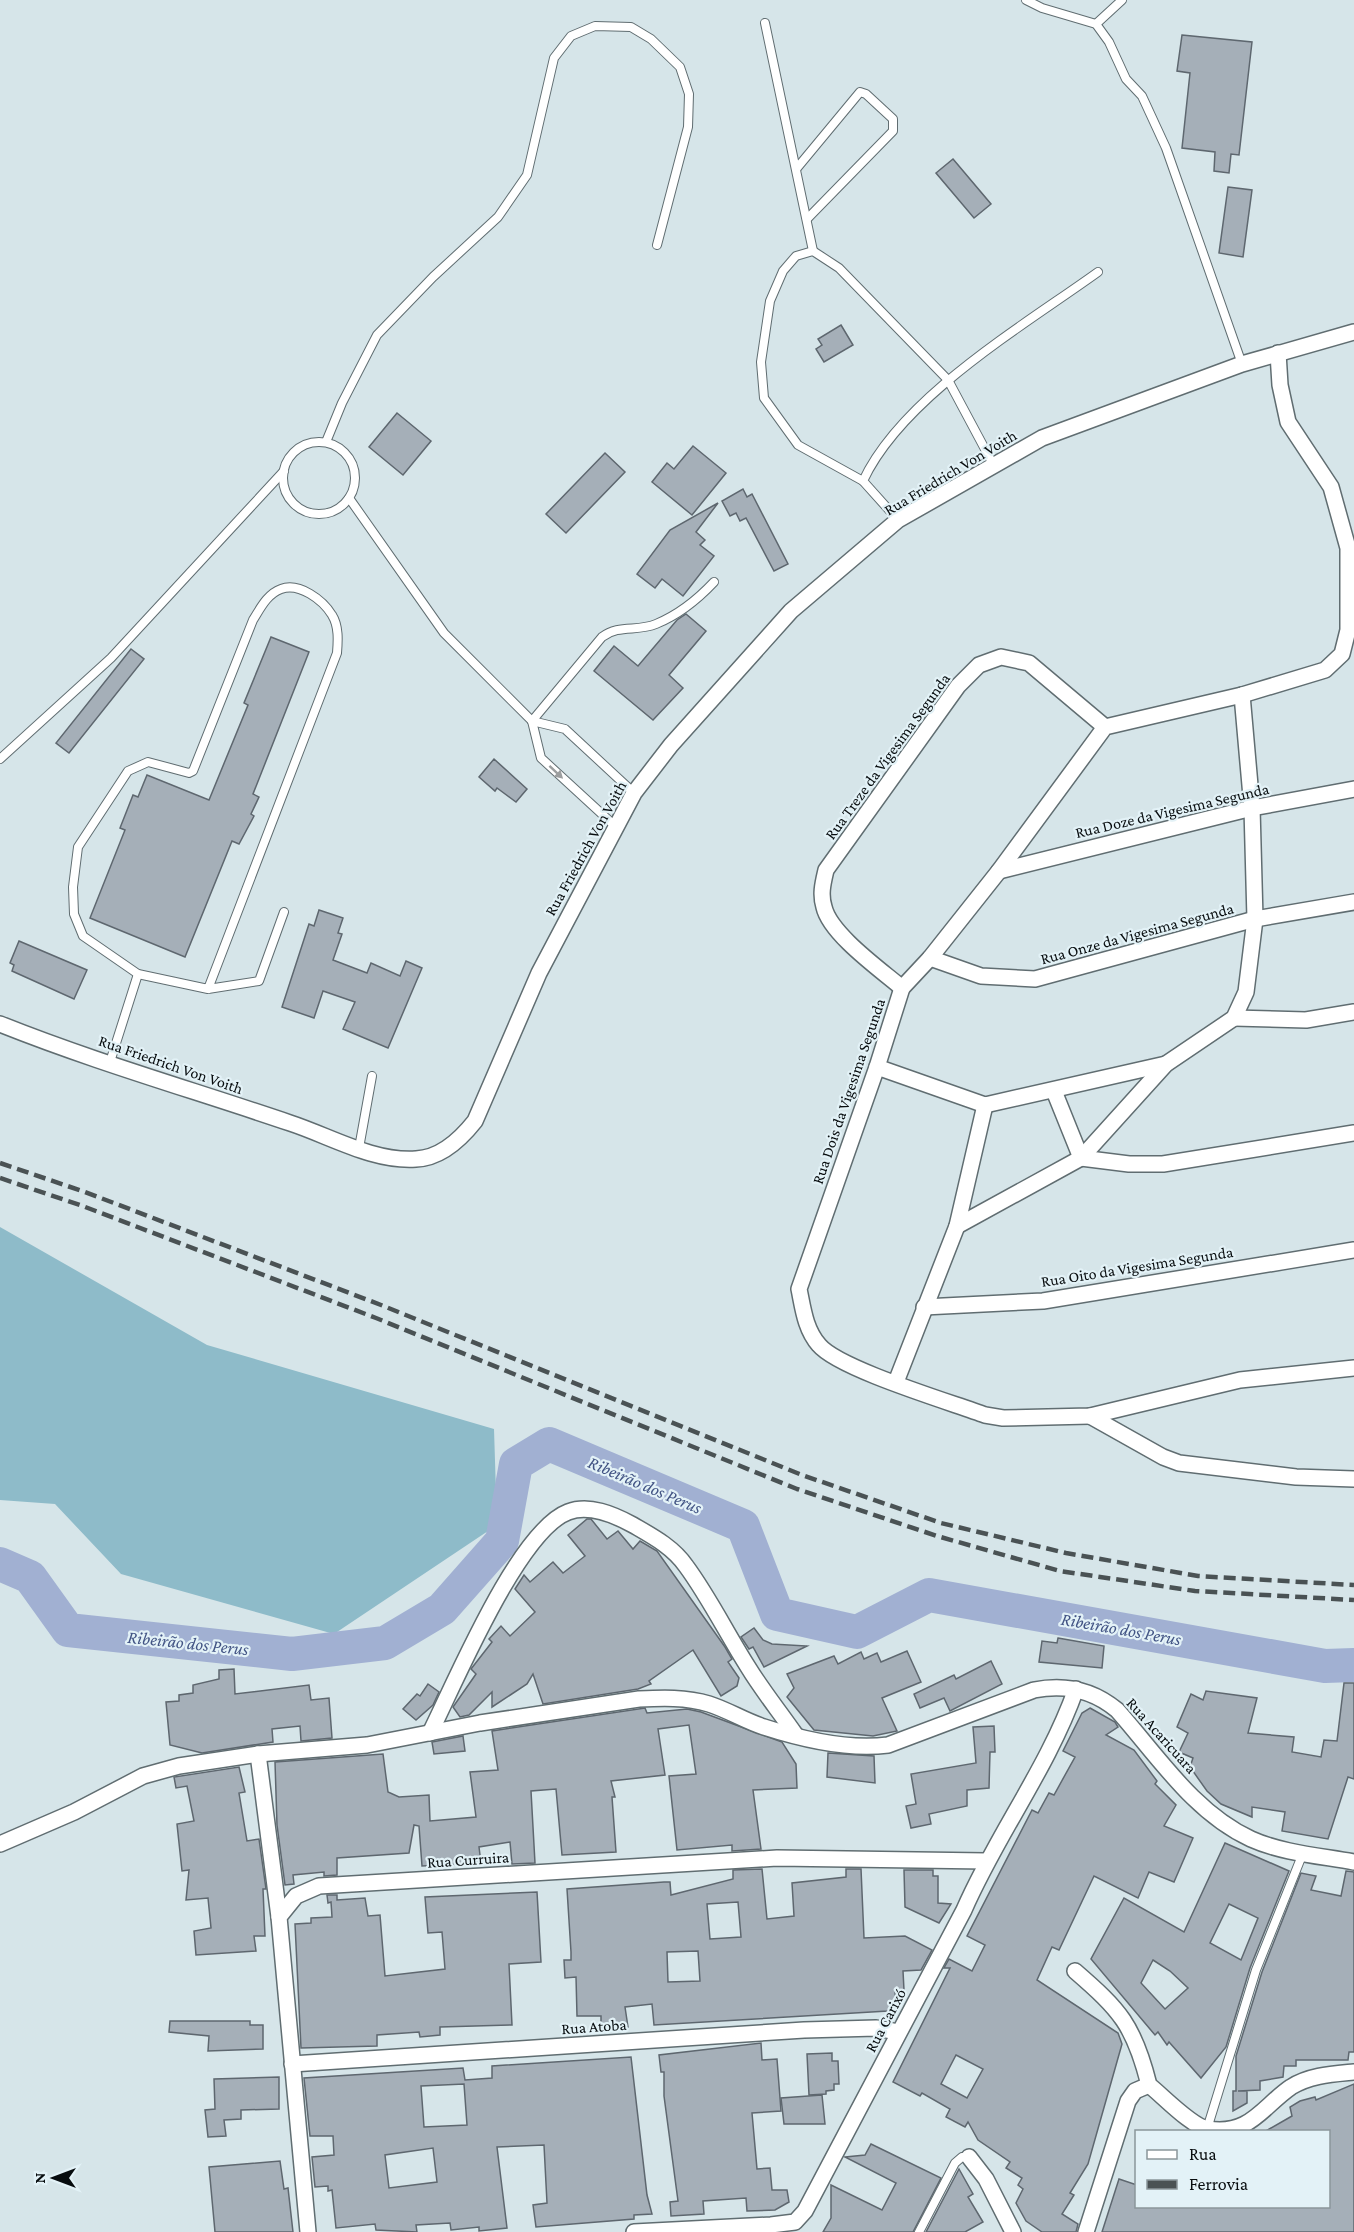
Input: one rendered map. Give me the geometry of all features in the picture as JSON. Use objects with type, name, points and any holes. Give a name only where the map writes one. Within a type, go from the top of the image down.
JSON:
[{"type":"street","name":"Rua Friedrich Von Voith","points":[[0,1024],[387,1159],[418,1160],[458,1142],[475,1121],[539,973],[634,793],[671,745],[791,611],[898,520],[1042,438],[1242,364],[1354,332]]},
{"type":"street","points":[[1105,727],[1242,695],[1324,670],[1342,654],[1348,630],[1348,548],[1331,487],[1288,422],[1280,385],[1278,353]]},
{"type":"street","name":"Rua Treze da Vigesima Segunda","points":[[902,988],[837,930],[824,909],[822,887],[826,870],[958,686],[979,665],[1001,657],[1029,663],[1105,727]]},
{"type":"street","points":[[957,1226],[1081,1158],[1166,1064],[1234,1018],[1246,992],[1255,919],[1252,808],[1242,695]]},
{"type":"street","name":"Rua Dois da Vigesima Segunda","points":[[1105,727],[999,871],[930,958],[902,988],[877,1067],[799,1289],[806,1324],[819,1346],[842,1361],[985,1415],[1003,1418],[1090,1416],[1240,1380],[1354,1368]]},
{"type":"street","name":"Rua Doze da Vigesima Segunda","points":[[999,871],[1252,808],[1354,789]]},
{"type":"street","name":"Rua Onze da Vigesima Segunda","points":[[930,958],[981,976],[1035,980],[1255,919],[1354,902]]},
{"type":"street","points":[[1234,1018],[1306,1020],[1354,1012]]},
{"type":"street","points":[[877,1067],[985,1105],[1166,1064]]},
{"type":"street","points":[[1054,1091],[1081,1158]]},
{"type":"street","points":[[896,1382],[957,1226],[985,1105]]},
{"type":"street","points":[[1081,1158],[1129,1164],[1163,1164],[1354,1133]]},
{"type":"street","name":"Rua Oito da Vigesima Segunda","points":[[924,1306],[1042,1300],[1354,1250]]},
{"type":"street","points":[[1090,1416],[1163,1457],[1179,1463],[1296,1477],[1354,1479]]},
{"type":"street","points":[[430,1733],[477,1640],[528,1548],[566,1513],[580,1509],[596,1510],[625,1521],[660,1540],[686,1564],[749,1669],[795,1734]]},
{"type":"street","name":"Rua Acaricuara","points":[[0,1844],[74,1812],[142,1776],[179,1766],[258,1754],[350,1747],[639,1699],[661,1698],[708,1704],[765,1727],[841,1746],[869,1748],[888,1745],[1034,1690],[1048,1687],[1076,1689],[1102,1698],[1117,1710],[1204,1810],[1253,1840],[1303,1853],[1354,1862]]},
{"type":"street","name":"Rua Carixó","points":[[634,2232],[771,2225],[798,2227],[898,2032],[964,1910],[986,1861],[1041,1767],[1067,1715],[1076,1689]]},
{"type":"street","points":[[258,1754],[279,1917],[308,2232]]},
{"type":"street","name":"Rua Curruira","points":[[279,1917],[296,1896],[319,1886],[777,1857],[986,1861]]},
{"type":"street","points":[[1075,1971],[1117,2008],[1140,2049],[1149,2085],[1170,2101],[1191,2122],[1207,2129],[1233,2127],[1255,2120],[1290,2088],[1309,2078],[1354,2072]]},
{"type":"street","name":"Rua Atoba","points":[[292,2064],[804,2030],[876,2028],[898,2032]]},
{"type":"street","points":[[1086,2232],[1128,2101],[1135,2091],[1149,2085]]},
{"type":"street","points":[[969,2157],[986,2179],[1013,2232]]},
{"type":"lane","points":[[1026,0],[1042,8],[1096,24],[1108,42],[1126,79],[1142,96],[1166,148],[1242,364]]},
{"type":"lane","points":[[1096,24],[1122,0]]},
{"type":"lane","points":[[765,23],[813,251],[839,268],[948,380],[994,466]]},
{"type":"lane","points":[[326,442],[342,403],[377,335],[433,277],[498,217],[527,175],[554,58],[570,36],[595,26],[631,27],[651,39],[680,67],[689,94],[688,126],[657,245]]},
{"type":"lane","points":[[796,168],[860,92],[866,94],[893,119],[892,131],[807,219]]},
{"type":"lane","points":[[813,251],[796,256],[783,271],[770,301],[761,362],[764,398],[798,445],[863,481],[898,520]]},
{"type":"lane","points":[[863,481],[873,459],[948,380],[1098,272]]},
{"type":"lane","points":[[312,442],[326,442],[339,448],[352,464],[355,485],[349,498],[339,508],[326,514],[306,511],[289,498],[284,485],[284,471],[289,458],[299,448],[312,442]]},
{"type":"lane","points":[[0,759],[111,658],[284,471]]},
{"type":"lane","points":[[349,498],[444,633],[532,721],[565,729],[634,793]]},
{"type":"lane","points":[[532,721],[602,637],[612,629],[657,624],[696,600],[714,582]]},
{"type":"lane","points":[[208,989],[337,653],[338,637],[333,616],[317,600],[300,588],[281,589],[266,600],[253,620],[193,771],[189,773],[148,762],[129,771],[106,802],[78,847],[73,887],[74,914],[84,936],[138,974],[208,989],[260,981],[284,912]]},
{"type":"lane","points":[[532,721],[540,758],[615,826]]},
{"type":"lane","points":[[110,1062],[138,974]]},
{"type":"lane","points":[[359,1148],[372,1076]]},
{"type":"lane","points":[[1207,2129],[1256,1970],[1303,1853]]},
{"type":"lane","points":[[919,2232],[955,2163],[962,2157],[969,2157]]},
{"type":"shaded area","points":[[0,1227],[207,1345],[494,1429],[497,1525],[334,1634],[121,1574],[55,1504],[0,1500]]},
{"type":"building","points":[[1182,35],[1252,42],[1239,155],[1231,154],[1229,173],[1214,171],[1215,152],[1182,148],[1190,73],[1177,71]]},
{"type":"building","points":[[953,159],[991,204],[974,218],[936,173]]},
{"type":"building","points":[[1228,187],[1252,190],[1243,257],[1219,253]]},
{"type":"building","points":[[841,325],[853,345],[824,362],[816,349],[822,345],[818,339]]},
{"type":"building","points":[[397,413],[431,441],[403,475],[369,447]]},
{"type":"building","points":[[693,446],[726,473],[692,515],[652,482],[667,463],[674,469]]},
{"type":"building","points":[[605,453],[625,472],[566,533],[546,514]]},
{"type":"building","points":[[743,489],[747,497],[752,494],[788,564],[774,571],[746,518],[740,521],[736,513],[730,516],[722,501]]},
{"type":"building","points":[[718,503],[696,532],[705,540],[700,545],[714,556],[683,596],[662,579],[655,588],[637,574],[670,530]]},
{"type":"building","points":[[686,614],[706,631],[669,675],[683,688],[653,720],[594,671],[614,646],[638,666],[677,620]]},
{"type":"building","points":[[271,637],[309,652],[253,794],[259,797],[251,814],[254,816],[239,844],[232,841],[185,957],[90,918],[125,830],[120,828],[133,795],[138,797],[147,775],[209,800],[248,705],[244,703]]},
{"type":"building","points":[[131,649],[144,659],[69,753],[56,743]]},
{"type":"building","points":[[494,759],[527,789],[516,802],[497,788],[495,791],[479,777]]},
{"type":"building","points":[[319,910],[343,918],[338,933],[342,934],[333,960],[367,973],[371,963],[400,976],[406,961],[422,968],[388,1048],[343,1029],[355,1002],[323,991],[314,1018],[282,1007],[309,924],[314,926]]},
{"type":"building","points":[[19,941],[87,970],[74,999],[12,971],[14,965],[10,963]]},
{"type":"building","points":[[587,1519],[591,1519],[607,1539],[618,1531],[633,1549],[640,1541],[657,1551],[725,1647],[732,1659],[728,1662],[739,1678],[737,1686],[721,1696],[693,1650],[649,1681],[651,1684],[638,1689],[543,1704],[533,1674],[527,1684],[492,1707],[492,1692],[469,1715],[460,1717],[453,1707],[476,1674],[471,1669],[492,1642],[489,1639],[501,1626],[510,1636],[535,1612],[515,1589],[524,1575],[530,1582],[553,1562],[563,1573],[585,1556],[568,1535]]},
{"type":"building","points":[[754,1628],[763,1640],[772,1644],[807,1646],[764,1667],[753,1647],[749,1649],[741,1637]]},
{"type":"building","points":[[1058,1638],[1104,1646],[1102,1668],[1039,1662],[1042,1641],[1057,1643]]},
{"type":"building","points":[[907,1651],[921,1682],[882,1698],[897,1731],[873,1736],[814,1730],[787,1697],[794,1688],[787,1674],[834,1656],[838,1664],[861,1652],[864,1659],[877,1653],[881,1662]]},
{"type":"building","points":[[991,1661],[1002,1684],[950,1711],[944,1698],[920,1708],[914,1694],[954,1675],[956,1679]]},
{"type":"building","points":[[234,1669],[235,1694],[309,1685],[311,1700],[329,1698],[332,1738],[301,1741],[300,1726],[272,1729],[273,1742],[202,1753],[170,1745],[166,1702],[179,1701],[179,1695],[193,1693],[193,1685],[219,1679],[219,1670]]},
{"type":"building","points":[[1344,1683],[1354,1683],[1354,1779],[1348,1777],[1328,1839],[1282,1831],[1285,1812],[1252,1807],[1252,1817],[1221,1804],[1207,1791],[1190,1767],[1193,1758],[1179,1752],[1188,1733],[1177,1727],[1191,1694],[1203,1700],[1206,1691],[1257,1698],[1248,1733],[1294,1737],[1292,1752],[1321,1757],[1324,1740],[1337,1741]]},
{"type":"building","points":[[428,1684],[439,1692],[433,1705],[416,1720],[403,1709],[417,1694],[420,1696]]},
{"type":"building","points":[[645,1708],[647,1713],[687,1709],[701,1712],[782,1742],[796,1764],[797,1788],[753,1790],[761,1849],[732,1851],[732,1845],[677,1850],[669,1776],[696,1774],[689,1725],[658,1729],[665,1775],[611,1781],[615,1797],[612,1797],[616,1852],[562,1855],[556,1789],[531,1791],[535,1863],[512,1864],[510,1842],[479,1847],[481,1863],[422,1866],[419,1826],[414,1825],[409,1853],[337,1858],[337,1875],[324,1876],[324,1872],[293,1875],[294,1884],[285,1885],[277,1825],[275,1762],[383,1754],[388,1792],[399,1797],[429,1795],[430,1821],[476,1817],[470,1772],[498,1770],[492,1731]]},
{"type":"building","points":[[1090,1708],[1115,1722],[1118,1727],[1106,1735],[1134,1750],[1157,1781],[1155,1784],[1176,1805],[1164,1826],[1193,1838],[1174,1882],[1149,1872],[1138,1898],[1094,1876],[1059,1950],[1052,1947],[1037,1980],[1118,2033],[1122,2044],[1088,2164],[1070,2193],[1074,2195],[1062,2214],[1078,2224],[1076,2232],[1042,2232],[1026,2221],[1016,2203],[1023,2189],[1018,2185],[1022,2178],[1006,2168],[1010,2162],[978,2140],[968,2122],[965,2127],[946,2117],[950,2109],[922,2093],[920,2096],[893,2082],[950,1968],[944,1968],[949,1959],[972,1971],[985,1945],[967,1936],[1032,1810],[1038,1813],[1049,1793],[1054,1795],[1075,1757],[1063,1751],[1082,1713]],"holes":[[[956,2055],[983,2069],[967,2098],[941,2084]]]},
{"type":"building","points":[[994,1726],[995,1752],[990,1752],[989,1788],[967,1790],[967,1806],[929,1814],[931,1824],[911,1828],[906,1806],[916,1804],[911,1774],[976,1763],[973,1727]]},
{"type":"building","points":[[463,1736],[465,1751],[434,1754],[432,1742]]},
{"type":"building","points":[[828,1753],[874,1756],[875,1783],[827,1777]]},
{"type":"building","points":[[239,1767],[245,1792],[239,1793],[247,1841],[259,1839],[266,1889],[263,1889],[265,1936],[254,1936],[256,1951],[196,1955],[194,1931],[211,1928],[208,1898],[186,1900],[189,1870],[182,1871],[177,1824],[194,1821],[187,1786],[176,1788],[174,1777]]},
{"type":"building","points":[[1225,1843],[1289,1871],[1250,1968],[1226,2047],[1201,2078],[1169,2042],[1167,2045],[1158,2032],[1155,2035],[1091,1959],[1124,1898],[1184,1932]],"holes":[[[1229,1904],[1258,1918],[1241,1960],[1210,1943]],[[1153,1960],[1170,1971],[1188,1988],[1165,2009],[1141,1983]]]},
{"type":"building","points":[[762,1869],[767,1919],[794,1916],[792,1883],[846,1877],[846,1869],[861,1869],[864,1938],[905,1936],[932,1950],[921,1970],[903,1971],[904,1990],[895,1991],[896,2006],[888,2011],[654,2025],[652,2004],[625,2007],[628,2027],[601,2029],[601,2016],[577,2016],[576,1977],[565,1978],[564,1960],[571,1960],[567,1889],[670,1882],[671,1895],[733,1879],[733,1870]],"holes":[[[738,1902],[741,1937],[710,1939],[707,1904]],[[698,1951],[700,1981],[668,1982],[667,1952]]]},
{"type":"building","points":[[904,1870],[933,1870],[933,1876],[938,1876],[938,1903],[951,1904],[939,1923],[905,1907]]},
{"type":"building","points":[[1346,1871],[1354,1872],[1354,2052],[1349,2052],[1348,2060],[1296,2060],[1296,2066],[1284,2066],[1283,2077],[1260,2081],[1260,2090],[1238,2091],[1247,2091],[1247,2103],[1233,2111],[1233,2091],[1236,2091],[1236,2056],[1262,1972],[1301,1873],[1316,1876],[1311,1890],[1341,1896]]},
{"type":"building","points":[[537,1892],[541,1962],[509,1964],[512,2025],[440,2027],[440,2035],[420,2037],[419,2032],[377,2035],[377,2046],[301,2048],[295,1924],[311,1923],[311,1918],[332,1917],[331,1902],[328,1903],[327,1895],[337,1895],[337,1900],[365,1898],[368,1916],[380,1915],[385,1976],[445,1969],[442,1932],[428,1933],[425,1897]]},
{"type":"building","points":[[170,2021],[250,2021],[250,2025],[263,2025],[263,2049],[208,2051],[209,2036],[169,2032]]},
{"type":"building","points":[[761,2043],[762,2060],[777,2059],[781,2111],[752,2113],[757,2169],[770,2168],[772,2190],[787,2190],[789,2202],[775,2210],[747,2211],[746,2198],[703,2201],[704,2214],[671,2216],[670,2202],[678,2201],[664,2096],[664,2072],[661,2072],[659,2055]]},
{"type":"building","points":[[832,2053],[832,2061],[838,2061],[839,2084],[834,2084],[834,2090],[826,2091],[826,2094],[809,2095],[807,2054]]},
{"type":"building","points":[[631,2057],[647,2195],[652,2214],[634,2215],[634,2219],[536,2227],[533,2205],[547,2203],[544,2145],[497,2147],[507,2228],[479,2231],[479,2227],[451,2230],[450,2223],[416,2225],[417,2232],[376,2230],[375,2224],[336,2228],[332,2190],[328,2191],[328,2186],[315,2187],[312,2157],[334,2155],[333,2136],[310,2136],[304,2078],[463,2068],[465,2080],[492,2078],[492,2066]],"holes":[[[464,2084],[467,2125],[424,2127],[421,2086]],[[433,2148],[437,2182],[389,2188],[385,2155]]]},
{"type":"building","points":[[279,2077],[279,2109],[241,2110],[241,2119],[224,2120],[226,2136],[208,2137],[205,2110],[215,2109],[214,2079]]},
{"type":"building","points":[[1354,2084],[1354,2232],[1102,2232],[1119,2179],[1135,2184],[1135,2208],[1330,2208],[1330,2130],[1268,2130],[1292,2116],[1290,2107],[1300,2101],[1315,2097],[1316,2100]]},
{"type":"building","points":[[822,2095],[825,2124],[784,2124],[781,2098]]},
{"type":"building","points":[[871,2144],[941,2178],[913,2232],[823,2232],[831,2218],[831,2185],[882,2210],[896,2183],[845,2157],[865,2155]]},
{"type":"building","points":[[280,2161],[284,2189],[288,2188],[293,2232],[215,2232],[209,2167]]},
{"type":"building","points":[[959,2169],[973,2194],[968,2197],[983,2222],[965,2232],[926,2232]]},
{"type":"waterway","name":"Ribeirão dos Perus","points":[[0,1564],[30,1577],[68,1630],[292,1654],[385,1643],[442,1609],[502,1541],[516,1464],[549,1444],[743,1526],[777,1614],[857,1632],[929,1595],[1325,1666],[1354,1665]]},
{"type":"railway","points":[[0,1163],[85,1192],[381,1305],[802,1475],[941,1523],[1066,1553],[1198,1576],[1354,1585]]},
{"type":"railway","points":[[0,1178],[80,1205],[376,1318],[797,1489],[937,1536],[1060,1571],[1195,1591],[1354,1600]]}]
